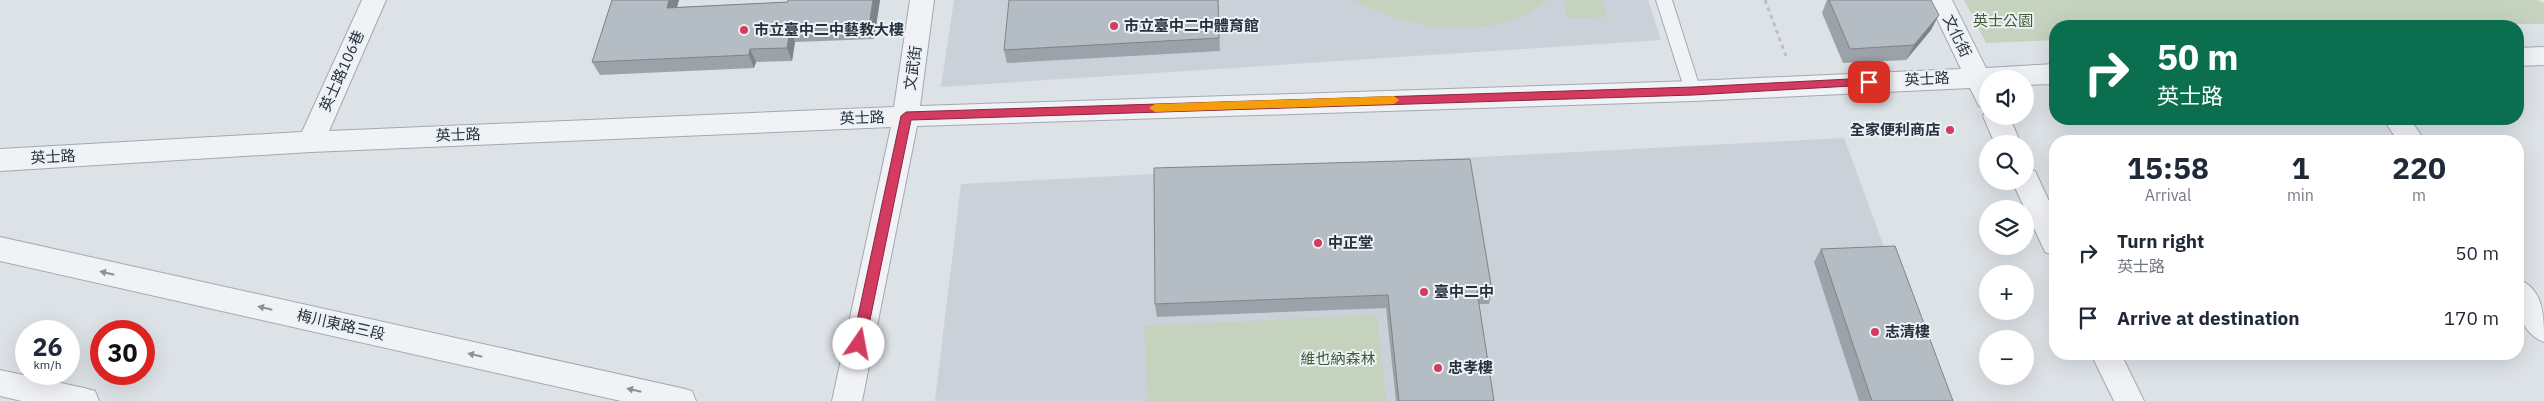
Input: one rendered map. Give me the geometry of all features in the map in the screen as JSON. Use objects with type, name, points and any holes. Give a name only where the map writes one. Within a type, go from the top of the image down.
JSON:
[{"type":"street","name":"英士路106巷","points":[[311,142],[374,0]]},
{"type":"street","name":"文武街","points":[[847,401],[906,116],[922,0]]},
{"type":"street","name":"文化街","points":[[1940,0],[1979,82]]},
{"type":"street","points":[[2524,57],[2544,56]]},
{"type":"street","name":"英士路","points":[[2034,78],[2049,75]]},
{"type":"street","name":"英士路","points":[[0,160],[311,142],[906,116],[1693,91],[1797,85],[1979,88]]},
{"type":"street","points":[[2030,190],[2049,231]]},
{"type":"street","name":"梅川東路三段","points":[[0,250],[681,401]]},
{"type":"street","points":[[2524,300],[2544,329]]},
{"type":"street","points":[[2109,360],[2128,401]]},
{"type":"street","points":[[0,383],[48,397],[84,401]]},
{"type":"lane","points":[[1664,0],[1693,91]]},
{"type":"path","points":[[1765,0],[1797,85]]},
{"type":"shaded area","points":[[954,0],[1648,0],[1661,40],[941,87]]},
{"type":"shaded area","name":"臺中二中","points":[[1844,138],[1941,401],[935,401],[961,184]]},
{"type":"green space","points":[[1353,0],[1548,0],[1526,14],[1503,23],[1451,28],[1425,25],[1400,19]]},
{"type":"green space","points":[[1564,0],[1602,0],[1607,17],[1568,18]]},
{"type":"green space","name":"英士公園","points":[[1964,0],[2536,0],[2544,3],[2544,24],[2524,24],[2524,20],[2049,20],[2049,40],[1986,43]]},
{"type":"green space","name":"維也納森林","points":[[1377,315],[1386,401],[1148,401],[1144,326]]},
{"type":"building","name":"市立臺中二中藝教大樓","points":[[612,0],[669,0],[667,8],[788,2],[788,0],[873,0],[869,26],[790,29],[787,48],[750,49],[749,55],[592,62]]},
{"type":"building","name":"市立臺中二中體育館","points":[[1009,0],[1218,0],[1219,38],[1004,50]]},
{"type":"building","points":[[1829,0],[1931,0],[1939,15],[1914,45],[1850,49]]},
{"type":"building","name":"中正堂","points":[[1470,159],[1492,291],[1477,291],[1494,401],[1399,401],[1388,295],[1155,304],[1154,168]]},
{"type":"building","name":"志清樓","points":[[1895,246],[1953,401],[1872,401],[1821,249]]},
{"type":"slow traffic","points":[[1155,108],[1394,100]]},
{"type":"place","name":"市立臺中二中體育館","points":[[1114,26]]},
{"type":"place","name":"市立臺中二中藝教大樓","points":[[744,30]]},
{"type":"place","name":"全家便利商店","points":[[1950,130]]},
{"type":"place","name":"中正堂","points":[[1318,243]]},
{"type":"place","name":"臺中二中","points":[[1424,292]]},
{"type":"place","name":"志清樓","points":[[1875,332]]},
{"type":"place","name":"忠孝樓","points":[[1438,368]]},
{"type":"route","points":[[859,344],[906,116],[1693,91],[1869,82]]}]
